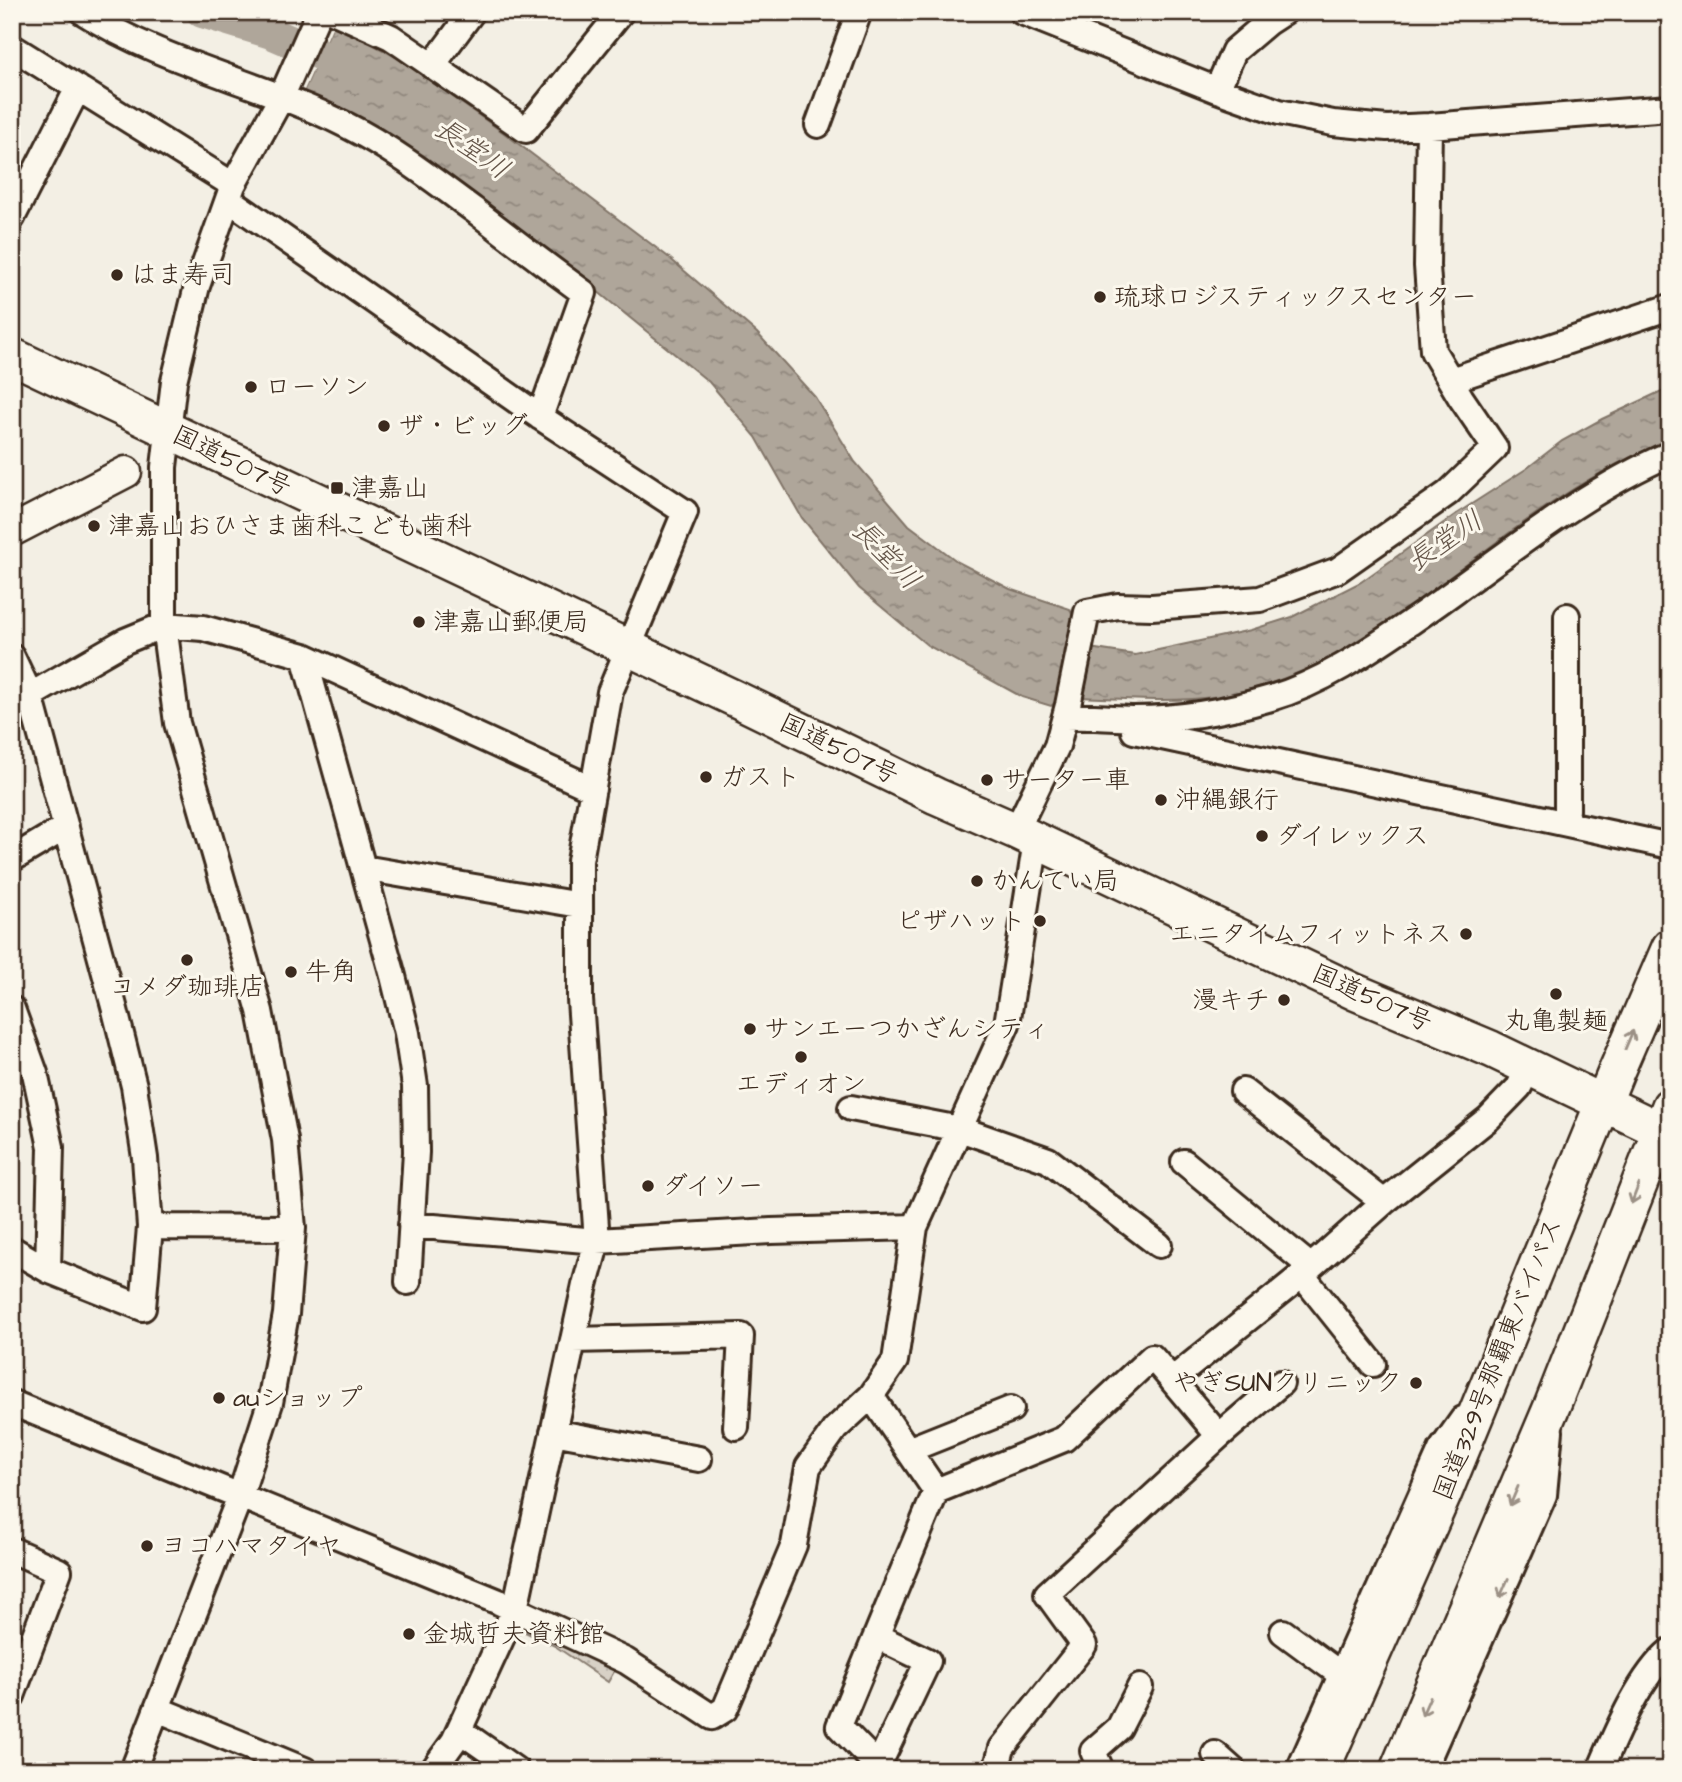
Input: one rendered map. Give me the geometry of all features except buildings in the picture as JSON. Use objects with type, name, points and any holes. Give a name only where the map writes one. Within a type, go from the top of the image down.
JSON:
[{"type":"highway","name":"国道507号","points":[[12,356],[936,796],[1355,992],[1529,1067],[1603,1103],[1666,1124]]},
{"type":"highway","name":"国道329号那覇東バイパス","points":[[1321,1770],[1443,1495],[1603,1103],[1670,947]]},
{"type":"highway","points":[[1398,1770],[1552,1406],[1666,1124]]},
{"type":"main road","points":[[12,531],[126,472]]},
{"type":"street","points":[[83,12],[111,31],[176,67],[249,99]]},
{"type":"street","points":[[432,66],[472,12]]},
{"type":"street","points":[[133,1770],[240,1496],[270,1403],[286,1314],[293,1228],[285,1140],[260,1011],[177,723],[164,625],[164,478],[167,429],[185,327],[230,192],[324,14],[391,37],[526,130],[621,12]]},
{"type":"street","points":[[818,125],[859,12]]},
{"type":"street","points":[[1022,12],[1217,90],[1279,112],[1333,123],[1387,128],[1670,108]]},
{"type":"street","points":[[1217,90],[1234,51],[1284,12]]},
{"type":"street","points":[[12,47],[78,88],[230,192],[540,417],[685,512],[610,692],[580,860],[580,1000],[597,1241],[514,1609],[454,1741],[433,1770]]},
{"type":"street","points":[[176,67],[282,95],[345,124],[403,156],[584,293],[540,417]]},
{"type":"street","points":[[12,218],[78,88]]},
{"type":"street","points":[[12,1403],[514,1609],[626,1661],[712,1717],[725,1709],[794,1545],[808,1467],[835,1429],[871,1396],[895,1360],[915,1227],[1007,1024],[1026,836],[1058,746],[1087,612],[1118,606],[1152,607],[1260,599],[1338,570],[1448,493],[1495,448],[1433,351],[1427,266],[1429,126]]},
{"type":"street","points":[[1451,380],[1670,307]]},
{"type":"street","points":[[1067,711],[1136,719],[1191,716],[1283,694],[1352,663],[1547,525],[1608,486],[1670,454]]},
{"type":"street","points":[[1564,823],[1567,810],[1567,616]]},
{"type":"street","points":[[21,701],[125,641],[164,625],[203,628],[304,656],[593,789]]},
{"type":"street","points":[[304,656],[407,1033],[415,1086],[416,1152],[408,1282]]},
{"type":"street","points":[[12,657],[21,701],[66,827],[134,1086],[145,1158],[150,1227],[143,1308],[48,1270],[12,1249]]},
{"type":"street","points":[[1134,731],[1670,846]]},
{"type":"street","points":[[12,859],[66,827]]},
{"type":"street","points":[[363,868],[580,905]]},
{"type":"street","points":[[12,1009],[34,1073],[51,1147],[48,1270]]},
{"type":"street","points":[[1172,1380],[1306,1271],[1384,1202],[1489,1118],[1519,1087],[1529,1067]]},
{"type":"street","points":[[1244,1091],[1384,1202]]},
{"type":"street","points":[[851,1108],[960,1129],[1048,1160],[1159,1245]]},
{"type":"street","points":[[1184,1162],[1306,1271],[1373,1364]]},
{"type":"street","points":[[411,1225],[597,1241],[771,1231],[915,1227]]},
{"type":"street","points":[[150,1227],[293,1228]]},
{"type":"street","points":[[573,1340],[741,1336],[736,1427]]},
{"type":"street","points":[[876,1636],[928,1661],[878,1766],[839,1726],[876,1636],[936,1491],[1064,1439],[1152,1357],[1219,1436]]},
{"type":"street","points":[[996,1770],[1002,1748],[1084,1646],[1046,1594],[1280,1383]]},
{"type":"street","points":[[1299,1770],[1441,1450],[1487,1385]]},
{"type":"street","points":[[871,1396],[936,1491]]},
{"type":"street","points":[[1423,1770],[1544,1495],[1552,1406]]},
{"type":"street","points":[[908,1451],[1010,1409]]},
{"type":"street","points":[[554,1432],[699,1459]]},
{"type":"street","points":[[12,1550],[60,1571],[12,1696]]},
{"type":"street","points":[[1283,1632],[1340,1674]]},
{"type":"street","points":[[1600,1770],[1648,1675],[1670,1651]]},
{"type":"street","points":[[1101,1770],[1093,1751],[1119,1728],[1140,1687]]},
{"type":"street","points":[[157,1709],[289,1767]]},
{"type":"street","points":[[459,1730],[516,1770]]},
{"type":"shaded area","points":[[528,1623],[619,1663],[608,1682],[555,1646],[523,1631]]},
{"type":"water","points":[[334,23],[396,57],[504,133],[667,256],[757,333],[815,397],[855,462],[909,525],[958,562],[1010,589],[1070,609],[1075,621],[1061,698],[1051,706],[1022,697],[927,645],[859,588],[802,518],[756,437],[709,382],[423,155],[301,97]]},
{"type":"water","points":[[1670,387],[1670,440],[1586,481],[1508,534],[1395,619],[1327,659],[1285,678],[1220,696],[1168,700],[1081,697],[1089,648],[1135,655],[1251,630],[1292,617],[1361,582],[1456,514],[1526,469],[1562,441]]},
{"type":"pier","points":[[331,21],[334,23],[301,97],[297,95]]},
{"type":"waterway","name":"長堂川","points":[[202,12],[271,33],[357,70]]},
{"type":"place","name":"はま寿司","points":[[117,275]]},
{"type":"place","name":"琉球ロジスティックスセンター","points":[[1100,297]]},
{"type":"place","name":"ローソン","points":[[251,387]]},
{"type":"place","name":"ザ・ビッグ","points":[[384,426]]},
{"type":"place","name":"津嘉山","points":[[337,488]]},
{"type":"place","name":"津嘉山おひさま歯科こども歯科","points":[[94,526]]},
{"type":"place","name":"津嘉山郵便局","points":[[419,622]]},
{"type":"place","name":"ガスト","points":[[706,777]]},
{"type":"place","name":"サーター車","points":[[987,780]]},
{"type":"place","name":"沖縄銀行","points":[[1161,800]]},
{"type":"place","name":"ダイレックス","points":[[1262,836]]},
{"type":"place","name":"かんてい局","points":[[977,881]]},
{"type":"place","name":"ピザハット","points":[[1040,921]]},
{"type":"place","name":"エニタイムフィットネス","points":[[1466,934]]},
{"type":"place","name":"コメダ珈琲店","points":[[187,960]]},
{"type":"place","name":"牛角","points":[[291,972]]},
{"type":"place","name":"丸亀製麺","points":[[1556,994]]},
{"type":"place","name":"漫キチ","points":[[1284,1000]]},
{"type":"place","name":"サンエーつかざんシティ","points":[[750,1029]]},
{"type":"place","name":"エディオン","points":[[801,1057]]},
{"type":"place","name":"ダイソー","points":[[648,1186]]},
{"type":"place","name":"やぎSUNクリニック","points":[[1416,1383]]},
{"type":"place","name":"auショップ","points":[[219,1398]]},
{"type":"place","name":"ヨコハマタイヤ","points":[[147,1546]]},
{"type":"place","name":"金城哲夫資料館","points":[[409,1634]]}]
